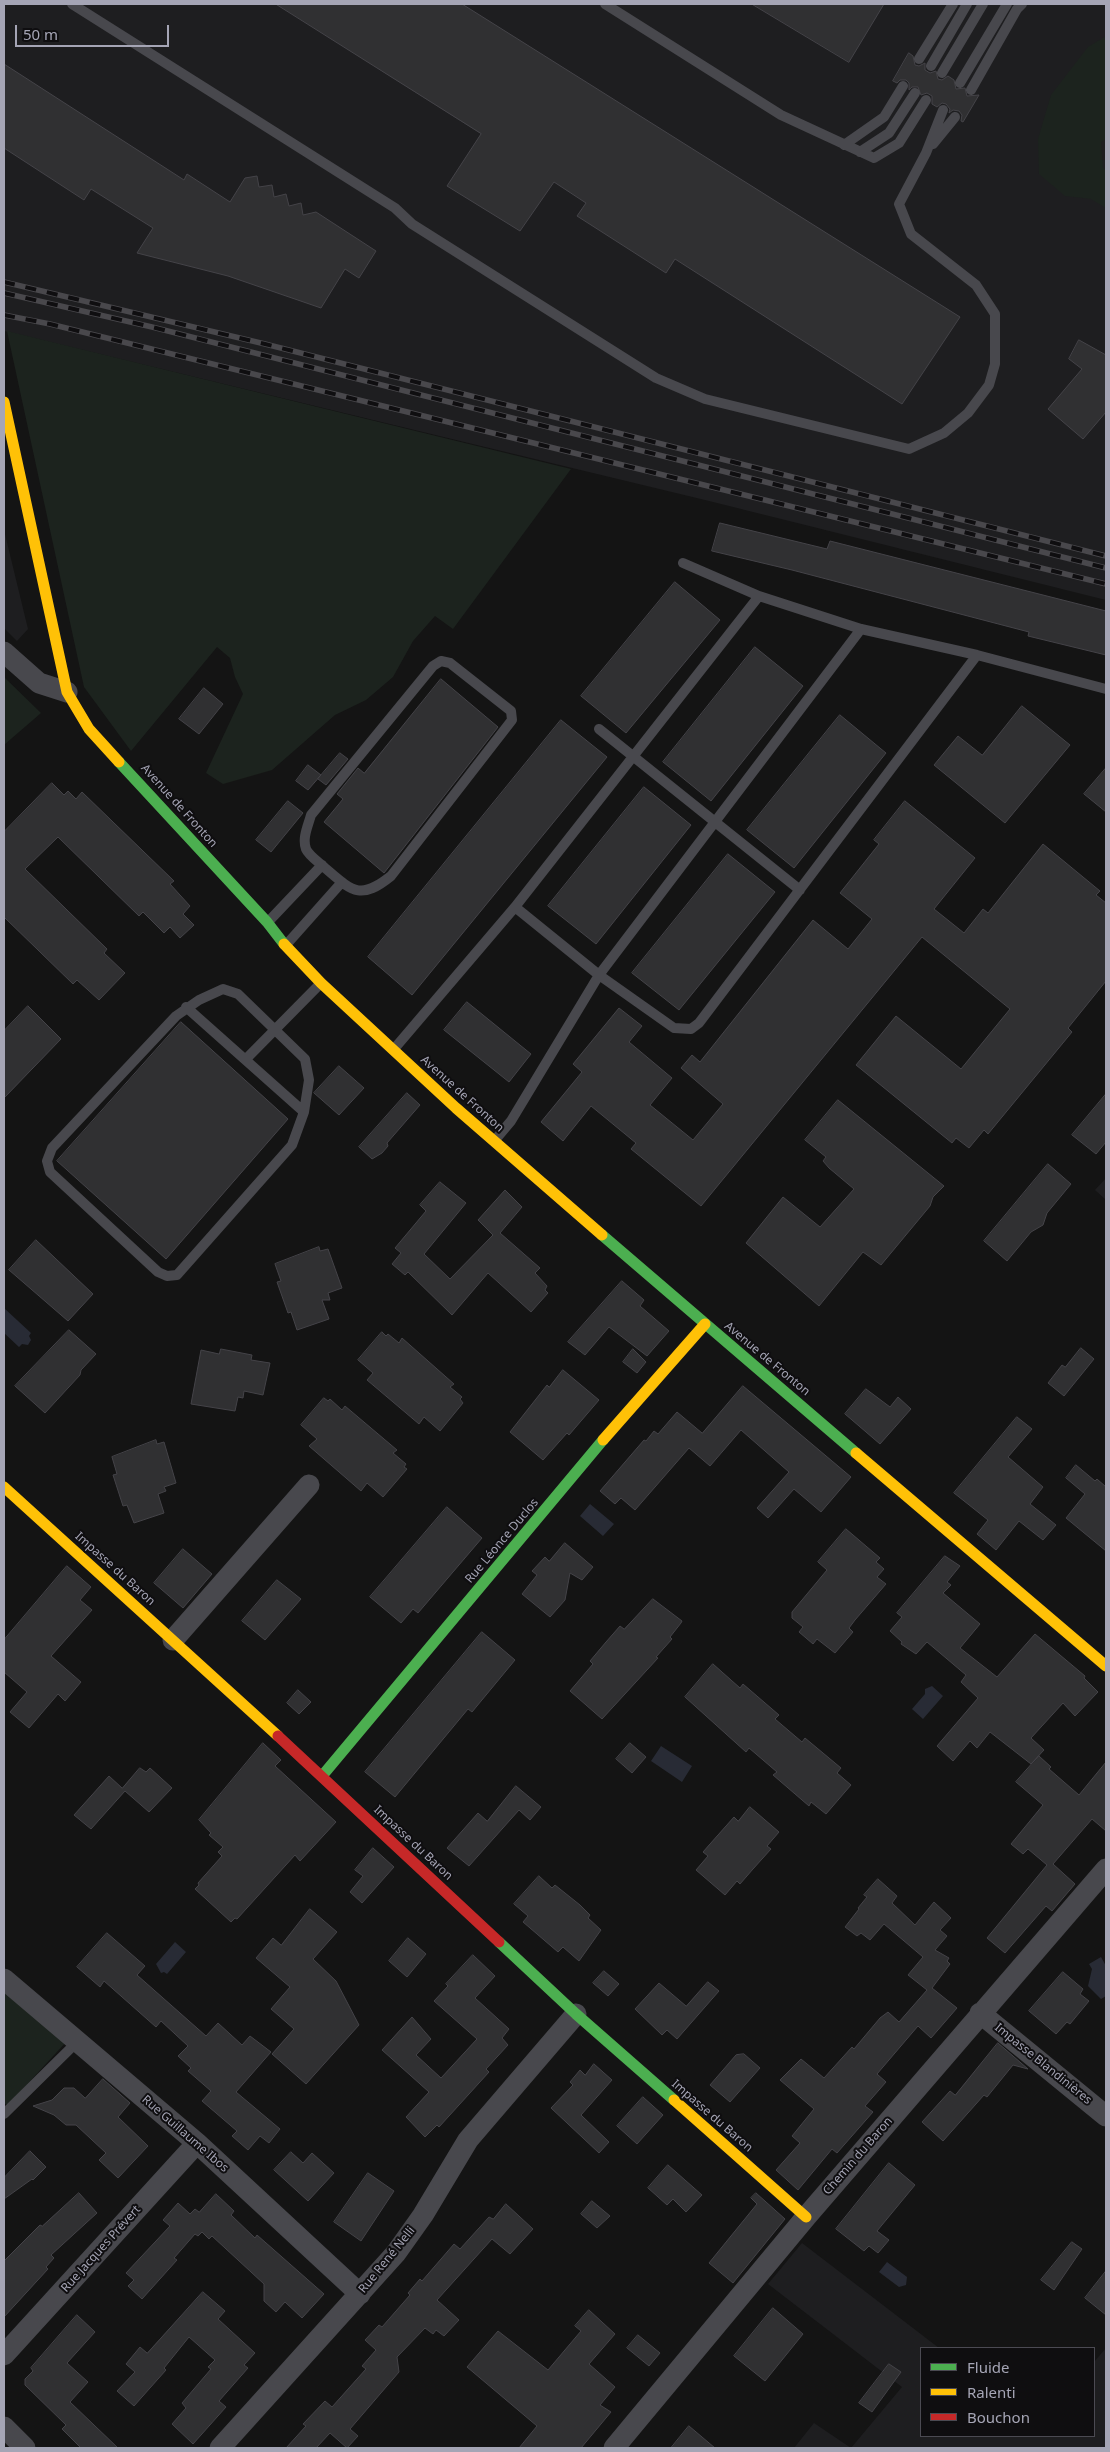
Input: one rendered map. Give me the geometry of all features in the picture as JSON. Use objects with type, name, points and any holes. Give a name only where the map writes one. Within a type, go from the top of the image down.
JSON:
[{"type":"street","name":"Avenue de Fronton","points":[[4,402],[66,692],[89,729],[267,922],[285,946],[321,983],[393,1050],[494,1142],[1106,1666]]},
{"type":"street","points":[[4,652],[39,683],[66,692]]},
{"type":"street","name":"Rue Léonce Duclos","points":[[322,1776],[612,1430],[705,1324]]},
{"type":"street","points":[[173,1640],[308,1486]]},
{"type":"street","name":"Impasse du Baron","points":[[4,1487],[322,1776],[576,2014],[806,2217]]},
{"type":"street","name":"Chemin du Baron","points":[[614,2448],[806,2217],[1106,1869]]},
{"type":"street","name":"Rue Guillaume Ibos","points":[[4,1980],[197,2143],[360,2294]]},
{"type":"street","name":"Impasse Blandinières","points":[[980,2013],[1106,2116]]},
{"type":"street","name":"Rue René Nelli","points":[[220,2448],[402,2246],[468,2140],[576,2014]]},
{"type":"street","name":"Rue Jacques Prévert","points":[[4,2355],[197,2143]]},
{"type":"street","points":[[4,2427],[25,2448]]},
{"type":"lane","points":[[72,4],[394,208],[412,224],[656,378],[705,399],[909,449],[944,433],[968,413],[989,385],[995,364],[995,314],[976,284],[911,234],[899,204],[926,153],[943,110]]},
{"type":"lane","points":[[605,4],[781,115],[874,158],[899,143],[926,100]]},
{"type":"lane","points":[[919,59],[953,4]]},
{"type":"lane","points":[[930,66],[967,4]]},
{"type":"lane","points":[[942,73],[983,4]]},
{"type":"lane","points":[[960,83],[1007,4]]},
{"type":"lane","points":[[971,90],[1017,9],[1022,4]]},
{"type":"lane","points":[[844,145],[884,117],[903,86]]},
{"type":"lane","points":[[860,152],[889,133],[915,93]]},
{"type":"lane","points":[[926,153],[955,117]]},
{"type":"lane","points":[[683,563],[758,596],[861,629],[977,655],[1106,689]]},
{"type":"lane","points":[[393,1050],[515,907],[758,596]]},
{"type":"lane","points":[[494,1142],[511,1121],[600,976],[861,629]]},
{"type":"lane","points":[[515,907],[600,976],[674,1028],[691,1029],[699,1023],[977,655]]},
{"type":"lane","points":[[441,661],[450,662],[511,711],[512,720],[509,726],[390,876],[379,885],[365,891],[352,890],[322,865],[307,851],[304,839],[311,815],[433,666],[441,661]]},
{"type":"lane","points":[[599,729],[800,890]]},
{"type":"lane","points":[[267,922],[322,865]]},
{"type":"lane","points":[[285,946],[342,882]]},
{"type":"lane","points":[[246,1059],[321,983]]},
{"type":"lane","points":[[223,989],[238,994],[275,1031],[304,1059],[308,1068],[304,1112],[292,1145],[177,1275],[167,1276],[158,1272],[50,1172],[47,1161],[52,1148],[186,1007],[223,989]]},
{"type":"lane","points":[[186,1007],[304,1112]]},
{"type":"lane","points":[[4,2114],[77,2042]]},
{"type":"shaded area","points":[[4,4],[1106,4],[1106,600],[705,500],[4,331]]},
{"type":"shaded area","points":[[1106,36],[1106,139],[1101,142],[1103,168],[1106,170],[1106,208],[1091,199],[1065,196],[1039,174],[1038,139],[1051,95],[1088,47]]},
{"type":"shaded area","points":[[7,331],[571,469],[453,629],[435,616],[413,641],[393,677],[366,700],[335,715],[272,770],[223,784],[206,773],[243,694],[235,677],[230,658],[217,647],[131,751],[84,687]]},
{"type":"shaded area","points":[[4,530],[28,629],[17,641],[4,628]]},
{"type":"shaded area","points":[[4,677],[41,713],[4,745]]},
{"type":"shaded area","points":[[1106,1178],[1106,1200],[1095,1190]]},
{"type":"shaded area","points":[[4,1308],[31,1333],[29,1336],[31,1340],[28,1345],[22,1344],[19,1347],[4,1333]]},
{"type":"shaded area","points":[[590,1504],[614,1524],[603,1536],[580,1516]]},
{"type":"shaded area","points":[[932,1686],[943,1696],[923,1719],[912,1709],[925,1694],[925,1689]]},
{"type":"shaded area","points":[[661,1746],[692,1766],[682,1782],[651,1761]]},
{"type":"shaded area","points":[[175,1942],[186,1952],[167,1974],[161,1973],[156,1964]]},
{"type":"shaded area","points":[[1101,1957],[1106,1966],[1106,1996],[1101,1999],[1088,1986],[1092,1969],[1089,1964]]},
{"type":"shaded area","points":[[4,1987],[67,2041],[9,2104],[4,2104]]},
{"type":"shaded area","points":[[802,2243],[938,2347],[920,2347],[920,2437],[1095,2437],[1095,2361],[1106,2348],[1106,2448],[851,2448],[902,2387],[768,2284]]},
{"type":"shaded area","points":[[887,2262],[907,2277],[906,2285],[899,2287],[879,2272]]},
{"type":"shaded area","points":[[814,2423],[851,2448],[794,2448]]},
{"type":"building","points":[[276,4],[462,4],[960,317],[902,404],[675,259],[666,273],[577,216],[586,203],[554,182],[520,231],[447,186],[481,134]]},
{"type":"building","points":[[752,4],[884,4],[849,62]]},
{"type":"building","points":[[909,53],[913,56],[915,65],[919,66],[925,63],[925,70],[930,73],[936,71],[938,79],[942,80],[948,76],[954,80],[956,89],[965,88],[967,96],[979,95],[963,122],[961,121],[962,115],[959,111],[953,110],[949,113],[950,109],[946,104],[942,103],[937,107],[932,104],[932,96],[927,93],[921,95],[918,87],[912,87],[909,90],[909,83],[906,80],[900,80],[897,83],[893,81]]},
{"type":"building","points":[[4,64],[184,180],[187,174],[230,202],[245,178],[257,176],[259,187],[272,185],[274,197],[286,194],[289,206],[301,203],[303,215],[316,212],[376,251],[359,278],[345,269],[321,308],[228,276],[137,253],[153,228],[91,189],[84,200],[4,148]]},
{"type":"building","points":[[1079,340],[1106,355],[1106,412],[1083,439],[1048,409],[1082,369],[1069,359]]},
{"type":"building","points":[[720,523],[827,549],[830,541],[1106,611],[1106,655],[1028,636],[1029,632],[712,551]]},
{"type":"building","points":[[675,582],[720,620],[626,733],[581,696]]},
{"type":"building","points":[[755,647],[803,686],[711,801],[663,762]]},
{"type":"building","points":[[441,679],[498,727],[384,873],[324,822],[343,799],[337,794],[358,768],[364,773]]},
{"type":"building","points":[[204,688],[223,704],[199,734],[179,719]]},
{"type":"building","points":[[1022,706],[1070,745],[1005,823],[934,765],[958,736],[982,755]]},
{"type":"building","points":[[840,715],[886,753],[794,868],[747,830]]},
{"type":"building","points":[[561,720],[607,757],[412,995],[368,957]]},
{"type":"building","points":[[340,753],[348,759],[326,785],[318,779]]},
{"type":"building","points":[[308,765],[321,775],[308,790],[296,781]]},
{"type":"building","points":[[1106,768],[1106,812],[1084,794]]},
{"type":"building","points":[[52,783],[64,795],[68,791],[76,799],[82,792],[174,881],[170,884],[190,906],[183,914],[194,925],[180,938],[170,927],[164,933],[143,912],[139,916],[58,837],[25,869],[107,949],[104,953],[125,973],[99,1000],[77,980],[73,984],[4,917],[4,832]]},
{"type":"building","points":[[644,787],[691,825],[596,944],[548,906]]},
{"type":"building","points":[[288,801],[303,813],[271,852],[256,840]]},
{"type":"building","points":[[905,801],[975,858],[934,909],[964,933],[983,909],[988,913],[1043,844],[1100,891],[1096,895],[1106,903],[1106,981],[1068,1028],[1072,1032],[988,1134],[984,1130],[969,1148],[956,1138],[952,1143],[856,1065],[896,1016],[961,1069],[1010,1009],[922,937],[701,1206],[631,1149],[636,1143],[591,1106],[563,1141],[541,1122],[582,1072],[573,1064],[619,1008],[642,1026],[629,1042],[672,1078],[650,1105],[693,1140],[723,1104],[681,1068],[692,1055],[700,1062],[813,920],[848,949],[872,919],[840,893],[879,844],[874,840]]},
{"type":"building","points":[[728,854],[775,892],[679,1010],[632,973]]},
{"type":"building","points":[[467,1002],[531,1054],[509,1082],[444,1030]]},
{"type":"building","points":[[28,1006],[61,1039],[4,1098],[4,1031]]},
{"type":"building","points":[[181,1022],[288,1119],[166,1259],[57,1161]]},
{"type":"building","points":[[339,1066],[364,1088],[339,1115],[314,1093]]},
{"type":"building","points":[[407,1093],[420,1105],[387,1143],[388,1146],[382,1153],[372,1159],[359,1147]]},
{"type":"building","points":[[1106,1094],[1106,1142],[1096,1154],[1072,1135]]},
{"type":"building","points":[[838,1100],[944,1186],[933,1197],[930,1206],[881,1265],[863,1252],[819,1306],[746,1243],[783,1197],[820,1227],[854,1189],[829,1168],[823,1161],[826,1157],[805,1140]]},
{"type":"building","points":[[1048,1164],[1071,1184],[1047,1213],[1043,1225],[1031,1232],[1007,1261],[984,1241]]},
{"type":"building","points":[[440,1182],[466,1203],[424,1254],[450,1279],[493,1235],[478,1220],[505,1190],[522,1207],[500,1233],[540,1268],[535,1273],[547,1286],[545,1290],[548,1293],[531,1312],[488,1273],[452,1315],[408,1272],[405,1275],[392,1264],[401,1253],[395,1248],[426,1211],[420,1205]]},
{"type":"building","points":[[36,1240],[93,1294],[68,1321],[9,1270]]},
{"type":"building","points":[[319,1247],[320,1251],[328,1249],[342,1288],[328,1293],[330,1300],[322,1300],[329,1319],[297,1330],[291,1312],[288,1313],[277,1282],[281,1281],[275,1264]]},
{"type":"building","points":[[622,1281],[644,1300],[640,1306],[669,1331],[647,1356],[609,1327],[585,1355],[568,1342]]},
{"type":"building","points":[[69,1330],[96,1354],[81,1370],[80,1375],[45,1413],[15,1386]]},
{"type":"building","points":[[382,1332],[386,1336],[388,1334],[399,1343],[402,1338],[454,1384],[450,1387],[462,1397],[460,1399],[463,1403],[440,1431],[424,1417],[419,1424],[367,1380],[373,1373],[358,1360]]},
{"type":"building","points":[[1081,1348],[1094,1359],[1064,1396],[1048,1383],[1062,1365],[1065,1367]]},
{"type":"building","points":[[221,1349],[252,1355],[251,1360],[270,1363],[263,1395],[244,1391],[243,1398],[238,1397],[235,1411],[191,1404],[201,1350],[219,1354]]},
{"type":"building","points":[[633,1349],[646,1362],[637,1373],[623,1362]]},
{"type":"building","points":[[563,1370],[599,1400],[569,1435],[567,1433],[543,1460],[510,1432],[547,1385],[549,1387]]},
{"type":"building","points":[[743,1386],[851,1477],[821,1512],[794,1489],[768,1518],[757,1508],[789,1472],[741,1430],[710,1466],[689,1448],[635,1510],[621,1498],[615,1504],[600,1491],[644,1440],[646,1441],[654,1431],[658,1434],[677,1412],[702,1433]]},
{"type":"building","points":[[866,1389],[890,1407],[898,1397],[911,1409],[880,1444],[845,1414]]},
{"type":"building","points":[[324,1398],[328,1401],[330,1399],[342,1410],[345,1406],[397,1450],[393,1453],[406,1464],[404,1467],[407,1469],[383,1497],[367,1483],[361,1491],[309,1446],[317,1439],[301,1425]]},
{"type":"building","points":[[1017,1417],[1032,1429],[1008,1457],[1043,1487],[1030,1504],[1056,1525],[1043,1540],[1019,1521],[996,1550],[977,1534],[988,1520],[954,1493]]},
{"type":"building","points":[[156,1440],[157,1444],[164,1442],[176,1483],[164,1487],[166,1491],[158,1494],[164,1513],[134,1523],[127,1505],[123,1506],[113,1475],[117,1474],[112,1457]]},
{"type":"building","points":[[1076,1465],[1095,1481],[1097,1479],[1106,1487],[1106,1551],[1066,1518],[1085,1494],[1066,1478]]},
{"type":"building","points":[[447,1507],[482,1538],[418,1613],[413,1609],[401,1623],[370,1597]]},
{"type":"building","points":[[846,1529],[880,1558],[876,1562],[884,1569],[877,1577],[886,1584],[849,1628],[853,1632],[835,1653],[817,1639],[813,1644],[799,1632],[803,1627],[792,1618],[792,1612],[827,1570],[818,1562]]},
{"type":"building","points":[[565,1543],[593,1567],[582,1580],[570,1573],[565,1600],[550,1617],[522,1594],[537,1575],[532,1571],[545,1557],[549,1561]]},
{"type":"building","points":[[183,1549],[212,1574],[183,1608],[154,1583]]},
{"type":"building","points":[[945,1556],[960,1566],[947,1582],[951,1585],[943,1593],[980,1624],[960,1648],[997,1677],[1035,1634],[1085,1676],[1084,1678],[1098,1692],[1075,1716],[1063,1703],[1031,1738],[1044,1750],[1031,1764],[990,1732],[977,1748],[970,1741],[953,1761],[937,1746],[978,1698],[961,1682],[966,1675],[927,1642],[916,1654],[901,1644],[902,1642],[890,1631],[902,1617],[897,1613]]},
{"type":"building","points":[[67,1566],[91,1587],[80,1600],[92,1610],[51,1656],[81,1682],[65,1701],[58,1694],[29,1728],[10,1712],[27,1692],[4,1672],[4,1640]]},
{"type":"building","points":[[277,1580],[301,1599],[265,1640],[242,1621]]},
{"type":"building","points":[[653,1599],[682,1621],[670,1637],[672,1639],[656,1657],[658,1658],[602,1719],[570,1691],[593,1664],[590,1661],[620,1626],[624,1629]]},
{"type":"building","points":[[482,1632],[515,1660],[472,1712],[468,1709],[395,1797],[365,1772]]},
{"type":"building","points":[[713,1664],[740,1688],[743,1684],[779,1715],[775,1719],[802,1742],[805,1738],[841,1768],[837,1773],[851,1785],[826,1814],[811,1802],[809,1806],[773,1775],[777,1772],[749,1748],[746,1752],[685,1697]]},
{"type":"building","points":[[298,1690],[311,1702],[299,1714],[287,1703]]},
{"type":"building","points":[[263,1743],[281,1760],[275,1766],[336,1822],[300,1861],[295,1855],[237,1919],[235,1918],[231,1922],[195,1889],[222,1856],[218,1852],[223,1847],[209,1835],[211,1833],[199,1820]]},
{"type":"building","points":[[630,1743],[646,1757],[632,1773],[616,1759]]},
{"type":"building","points":[[1039,1756],[1051,1767],[1049,1769],[1079,1795],[1106,1762],[1106,1831],[1092,1819],[1053,1864],[1075,1884],[1052,1911],[1046,1906],[1005,1953],[987,1938],[1047,1865],[1028,1849],[1023,1854],[1011,1844],[1043,1805],[1016,1782]]},
{"type":"building","points":[[140,1768],[146,1772],[150,1768],[172,1788],[149,1812],[125,1791],[91,1829],[74,1815],[109,1776],[122,1788]]},
{"type":"building","points":[[516,1786],[541,1807],[530,1820],[519,1810],[469,1866],[447,1848],[478,1813],[487,1821]]},
{"type":"building","points":[[750,1807],[779,1832],[767,1846],[771,1849],[740,1884],[737,1881],[725,1895],[696,1870],[708,1856],[703,1852],[734,1817],[738,1821]]},
{"type":"building","points":[[373,1848],[394,1867],[362,1903],[350,1892],[363,1876],[355,1870]]},
{"type":"building","points":[[539,1876],[552,1888],[555,1885],[580,1905],[590,1915],[588,1918],[601,1930],[579,1961],[563,1947],[558,1952],[523,1922],[528,1916],[514,1904]]},
{"type":"building","points":[[878,1879],[897,1896],[892,1903],[915,1925],[934,1902],[951,1918],[940,1930],[947,1936],[935,1950],[949,1958],[947,1961],[950,1964],[932,1988],[957,2008],[931,2038],[918,2026],[877,2074],[886,2082],[865,2106],[873,2112],[837,2153],[832,2149],[798,2190],[776,2170],[800,2143],[792,2136],[814,2109],[780,2080],[801,2059],[824,2078],[852,2047],[854,2049],[880,2018],[888,2012],[899,2022],[927,1990],[908,1975],[923,1957],[884,1924],[870,1940],[861,1933],[857,1936],[845,1927],[867,1897],[864,1895]]},
{"type":"building","points":[[310,1909],[337,1932],[313,1959],[336,1981],[359,2025],[306,2084],[272,2054],[294,2029],[271,2009],[290,1987],[256,1958],[273,1938],[281,1945]]},
{"type":"building","points":[[107,1933],[145,1966],[137,1975],[206,2036],[218,2023],[242,2045],[250,2036],[271,2052],[236,2092],[280,2129],[269,2143],[260,2136],[248,2150],[232,2136],[237,2131],[202,2101],[211,2091],[188,2071],[191,2068],[178,2056],[188,2046],[161,2021],[156,2027],[104,1981],[100,1987],[77,1967]]},
{"type":"building","points":[[408,1938],[426,1954],[407,1977],[389,1961]]},
{"type":"building","points":[[473,1955],[495,1976],[475,1998],[509,2029],[502,2038],[508,2045],[486,2069],[489,2072],[439,2127],[437,2125],[425,2137],[406,2117],[429,2092],[382,2050],[412,2017],[431,2039],[416,2055],[441,2078],[477,2039],[434,2001],[448,1986],[446,1984]]},
{"type":"building","points":[[604,1971],[619,1984],[608,1996],[593,1983]]},
{"type":"building","points":[[1063,1972],[1083,1989],[1080,1994],[1089,2001],[1070,2024],[1067,2022],[1056,2034],[1029,2011]]},
{"type":"building","points":[[708,1982],[719,1991],[677,2039],[667,2030],[662,2035],[635,2009],[659,1983],[686,2006]]},
{"type":"building","points":[[998,2043],[1028,2069],[1013,2065],[987,2097],[984,2095],[943,2141],[922,2122],[950,2091],[955,2095]]},
{"type":"building","points":[[744,2054],[760,2068],[730,2102],[710,2085],[736,2055]]},
{"type":"building","points":[[594,2064],[612,2080],[581,2115],[609,2142],[599,2153],[551,2108],[573,2085],[570,2082],[580,2070],[585,2075]]},
{"type":"building","points":[[103,2079],[130,2103],[118,2117],[148,2146],[118,2178],[99,2160],[106,2153],[76,2125],[66,2125],[54,2115],[33,2106],[52,2100],[64,2088],[74,2088],[85,2098]]},
{"type":"building","points":[[643,2097],[663,2115],[637,2144],[617,2126]]},
{"type":"building","points":[[30,2151],[46,2167],[33,2180],[4,2199],[4,2178]]},
{"type":"building","points":[[291,2152],[303,2163],[312,2153],[334,2173],[308,2201],[274,2170]]},
{"type":"building","points":[[889,2163],[915,2185],[877,2231],[889,2240],[878,2253],[869,2246],[864,2251],[836,2229]]},
{"type":"building","points":[[668,2165],[702,2195],[686,2212],[673,2199],[667,2205],[648,2188]]},
{"type":"building","points":[[368,2173],[394,2191],[361,2241],[334,2222]]},
{"type":"building","points":[[79,2193],[97,2213],[51,2255],[54,2258],[46,2267],[48,2269],[4,2317],[4,2261],[40,2225],[42,2226]]},
{"type":"building","points":[[756,2193],[785,2219],[733,2283],[709,2263],[757,2204],[751,2198]]},
{"type":"building","points":[[216,2194],[234,2211],[231,2215],[255,2238],[257,2235],[324,2294],[302,2318],[285,2302],[276,2312],[264,2301],[264,2284],[212,2236],[209,2239],[202,2232],[198,2236],[195,2234],[174,2258],[177,2260],[142,2299],[128,2286],[134,2280],[126,2273],[170,2226],[163,2220],[178,2203],[190,2214],[195,2209],[199,2212]]},
{"type":"building","points":[[592,2201],[610,2216],[597,2228],[581,2214]]},
{"type":"building","points":[[506,2204],[533,2229],[510,2254],[492,2239],[437,2300],[459,2320],[444,2336],[436,2330],[433,2334],[425,2328],[397,2357],[399,2372],[350,2429],[358,2436],[347,2448],[330,2433],[316,2448],[286,2448],[306,2426],[303,2424],[325,2401],[332,2407],[366,2369],[362,2366],[376,2350],[365,2340],[379,2325],[382,2327],[410,2295],[408,2293],[420,2279],[422,2281],[454,2244],[460,2249],[489,2217],[493,2219]]},
{"type":"building","points":[[1072,2242],[1082,2249],[1054,2290],[1041,2280]]},
{"type":"building","points":[[1106,2271],[1106,2315],[1085,2298]]},
{"type":"building","points":[[203,2292],[225,2311],[218,2319],[255,2353],[244,2365],[248,2368],[219,2401],[226,2407],[193,2444],[172,2424],[186,2408],[182,2403],[211,2369],[208,2367],[215,2360],[189,2337],[164,2368],[166,2370],[134,2406],[117,2391],[135,2372],[126,2364],[140,2347],[147,2353]]},
{"type":"building","points":[[773,2308],[803,2334],[765,2381],[734,2356]]},
{"type":"building","points":[[589,2310],[615,2334],[589,2364],[615,2387],[600,2405],[611,2412],[581,2448],[519,2448],[537,2426],[467,2367],[498,2331],[548,2370],[581,2331],[575,2326]]},
{"type":"building","points":[[77,2315],[95,2332],[67,2363],[88,2382],[70,2402],[118,2448],[81,2448],[62,2429],[66,2425],[25,2385],[25,2379],[33,2371],[31,2368]]},
{"type":"building","points":[[638,2335],[660,2353],[649,2366],[627,2348]]},
{"type":"building","points":[[889,2364],[901,2372],[872,2412],[859,2403]]},
{"type":"building","points":[[689,2426],[715,2448],[671,2448]]},
{"type":"railway","points":[[4,282],[265,344],[1106,556]]},
{"type":"railway","points":[[4,293],[152,327],[1106,568]]},
{"type":"railway","points":[[4,315],[50,324],[1106,584]]},
{"type":"traffic: fast","points":[[119,762],[267,922],[284,944]]},
{"type":"traffic: fast","points":[[602,1235],[856,1453]]},
{"type":"traffic: fast","points":[[322,1776],[603,1440]]},
{"type":"traffic: fast","points":[[499,1942],[576,2014],[674,2100]]},
{"type":"traffic: slow","points":[[4,402],[67,692],[89,729],[119,762]]},
{"type":"traffic: slow","points":[[284,944],[321,983],[456,1108],[602,1235]]},
{"type":"traffic: slow","points":[[603,1440],[705,1324]]},
{"type":"traffic: slow","points":[[856,1453],[1106,1666]]},
{"type":"traffic: slow","points":[[4,1487],[278,1736]]},
{"type":"traffic: slow","points":[[674,2100],[806,2217]]},
{"type":"traffic: jam","points":[[278,1736],[499,1942]]}]
